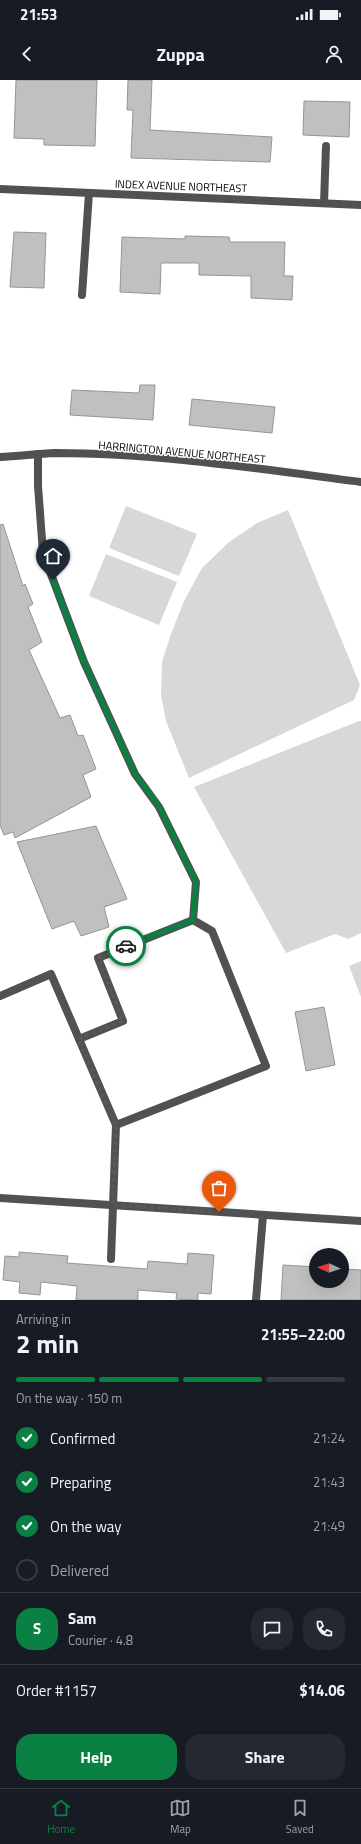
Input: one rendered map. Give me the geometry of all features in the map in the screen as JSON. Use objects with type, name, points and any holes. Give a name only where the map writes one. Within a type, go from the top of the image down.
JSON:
[{"type":"street","points":[[324,203],[326,146]]},
{"type":"street","name":"INDEX AVENUE NORTHEAST","points":[[0,189],[361,205]]},
{"type":"street","points":[[82,295],[89,193]]},
{"type":"street","points":[[38,454],[38,486],[43,553],[84,662],[135,774],[159,806],[196,882],[193,920]]},
{"type":"street","name":"HARRINGTON AVENUE NORTHEAST","points":[[0,457],[38,454],[105,455],[189,461],[361,482]]},
{"type":"street","points":[[78,1039],[123,1021],[98,958],[193,920]]},
{"type":"street","points":[[116,1125],[266,1066],[212,931],[193,920]]},
{"type":"street","points":[[0,996],[51,974],[116,1125],[111,1259]]},
{"type":"street","points":[[0,1198],[361,1221]]},
{"type":"street","points":[[256,1300],[262,1215]]},
{"type":"shaded area","points":[[126,506],[197,534],[179,576],[109,548]]},
{"type":"shaded area","points":[[288,510],[360,685],[354,700],[189,778],[166,721],[161,695],[162,662],[171,634],[184,601],[202,568],[229,542],[257,523]]},
{"type":"shaded area","points":[[106,554],[177,582],[159,625],[89,596]]},
{"type":"shaded area","points":[[361,721],[361,933],[348,939],[335,934],[286,953],[194,787]]},
{"type":"shaded area","points":[[361,961],[361,997],[349,966]]},
{"type":"building","points":[[16,80],[97,80],[95,146],[44,145],[44,139],[14,138]]},
{"type":"building","points":[[128,80],[152,80],[150,130],[272,137],[270,162],[131,158],[133,110],[127,110]]},
{"type":"building","points":[[304,101],[350,102],[349,137],[303,135]]},
{"type":"building","points":[[14,232],[46,233],[44,288],[10,287]]},
{"type":"building","points":[[185,236],[229,237],[230,242],[285,242],[284,276],[293,276],[292,300],[251,298],[251,276],[199,275],[199,263],[161,263],[160,294],[120,292],[122,237],[185,239]]},
{"type":"building","points":[[140,385],[155,385],[153,420],[70,415],[72,390],[139,393]]},
{"type":"building","points":[[192,399],[275,407],[272,433],[189,425]]},
{"type":"building","points":[[3,524],[23,586],[25,584],[33,604],[28,607],[42,642],[29,650],[60,718],[70,715],[78,736],[83,735],[96,769],[83,775],[91,797],[15,838],[13,832],[4,835],[0,825],[0,525]]},
{"type":"building","points":[[96,826],[127,899],[104,907],[109,927],[81,936],[74,921],[52,929],[17,842]]},
{"type":"building","points":[[324,1007],[335,1065],[306,1071],[295,1012]]},
{"type":"building","points":[[19,1252],[68,1256],[67,1263],[147,1269],[148,1261],[187,1264],[188,1253],[214,1255],[211,1294],[198,1293],[198,1300],[176,1299],[177,1293],[138,1290],[138,1300],[76,1300],[77,1286],[41,1282],[40,1295],[19,1293],[20,1282],[3,1280],[5,1256],[19,1257]]},
{"type":"building","points":[[283,1265],[309,1267],[309,1288],[349,1288],[349,1269],[361,1270],[361,1300],[281,1300]]},
{"type":"way so far","points":[[126,946],[98,958],[123,1021],[78,1039],[116,1125],[113,1205],[219,1212]]},
{"type":"route","points":[[53,580],[84,662],[135,774],[159,806],[196,882],[193,920],[126,946]]}]
